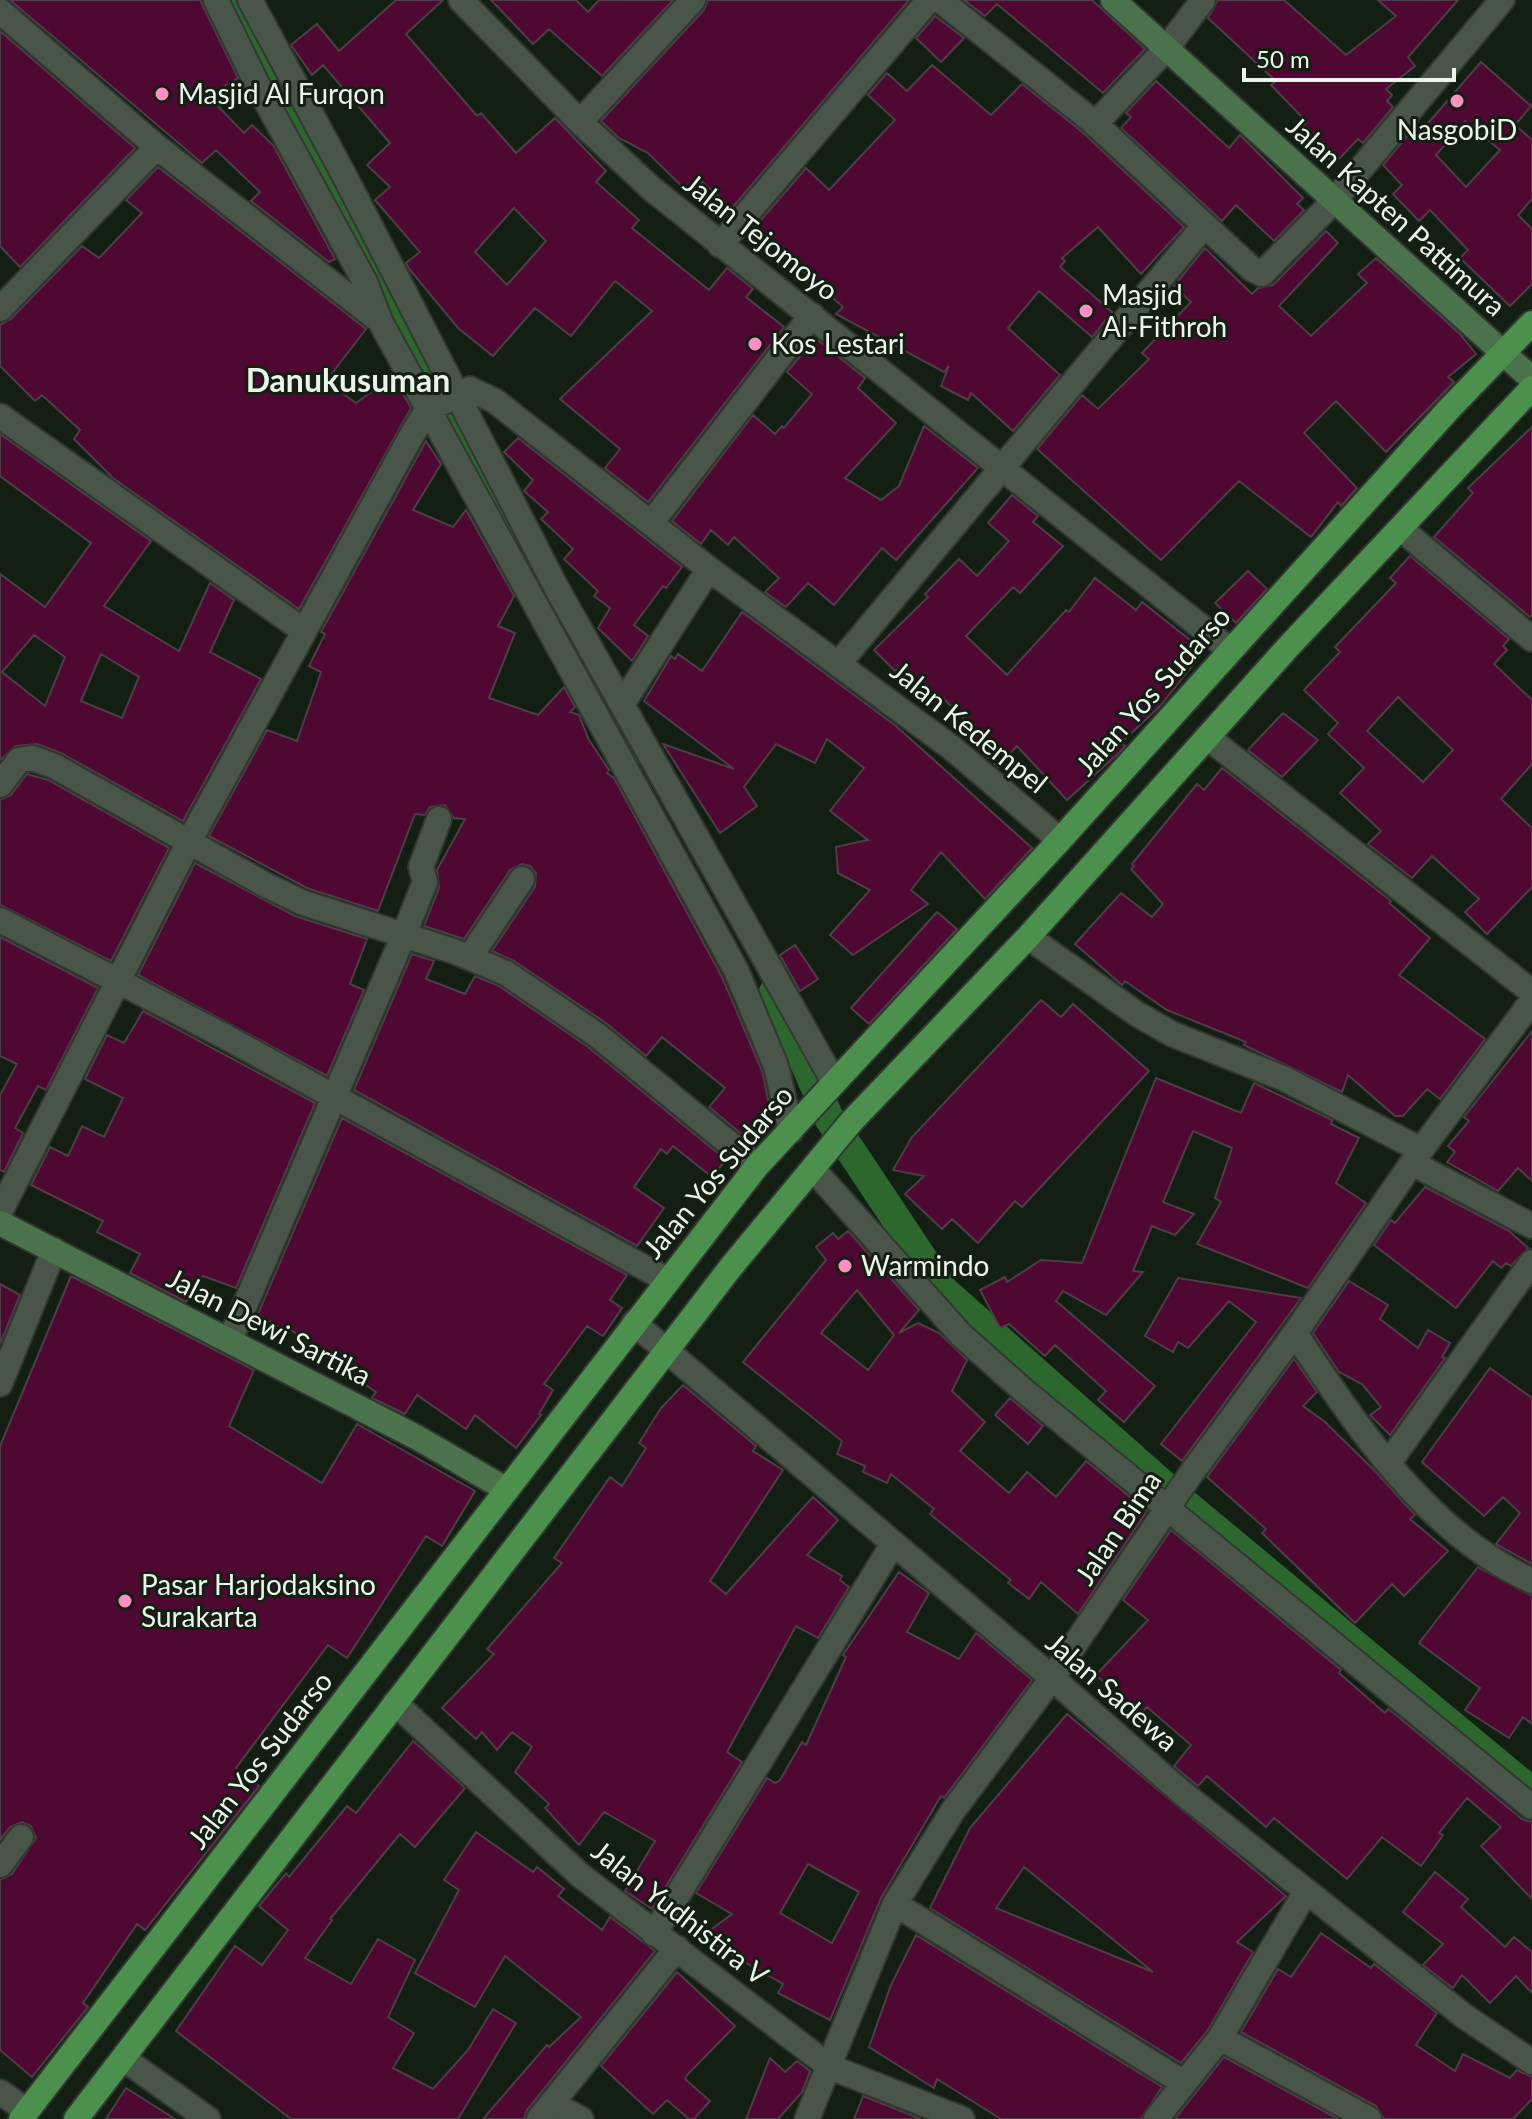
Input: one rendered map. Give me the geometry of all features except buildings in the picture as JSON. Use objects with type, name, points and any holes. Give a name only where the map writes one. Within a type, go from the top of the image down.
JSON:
[{"type":"main road","name":"Jalan Kapten Pattimura","points":[[1113,0],[1532,379]]},
{"type":"main road","name":"Jalan Yos Sudarso","points":[[24,2115],[757,1166],[1060,840],[1230,650],[1532,323]]},
{"type":"main road","points":[[76,2119],[667,1350],[851,1122],[1028,937],[1207,737],[1532,388]]},
{"type":"main road","name":"Jalan Dewi Sartika","points":[[0,1223],[418,1438],[507,1490]]},
{"type":"main road","points":[[194,1894],[227,1921]]},
{"type":"street","points":[[216,0],[261,92],[365,282],[381,323]]},
{"type":"street","points":[[250,0],[443,402],[736,970],[776,1066],[794,1128]]},
{"type":"street","name":"Jalan Tejomoyo","points":[[461,0],[580,122],[720,245],[1002,465],[1230,650]]},
{"type":"street","points":[[580,122],[693,0]]},
{"type":"street","points":[[720,245],[929,0]]},
{"type":"street","points":[[940,0],[1095,124],[1204,226],[1262,274],[1333,202],[1502,0]]},
{"type":"street","points":[[1095,124],[1166,49],[1203,0]]},
{"type":"street","points":[[0,11],[157,147],[357,301],[381,323],[443,402],[623,703],[832,1084]]},
{"type":"street","points":[[0,309],[157,147]]},
{"type":"street","points":[[840,662],[1204,226]]},
{"type":"street","points":[[652,522],[812,315]]},
{"type":"street","name":"Jalan Kedempel","points":[[443,402],[479,390],[709,569],[840,662],[952,748],[1060,840]]},
{"type":"street","points":[[0,1212],[117,979],[304,631],[443,402]]},
{"type":"street","points":[[0,416],[304,631]]},
{"type":"street","points":[[1401,529],[1531,636]]},
{"type":"street","points":[[623,703],[709,569]]},
{"type":"street","points":[[1207,737],[1532,992]]},
{"type":"street","points":[[0,785],[19,760],[32,758],[54,766],[301,902],[470,957],[506,973],[597,1035],[757,1166]]},
{"type":"street","points":[[230,1340],[337,1098],[403,937],[425,882],[421,867],[439,819]]},
{"type":"street","points":[[470,957],[522,879]]},
{"type":"street","points":[[0,920],[117,979],[667,1280]]},
{"type":"street","points":[[1028,937],[1137,1014],[1172,1034],[1285,1079],[1532,1226]]},
{"type":"street","name":"Jalan Bima","points":[[807,2119],[895,1904],[952,1812],[1052,1678],[1416,1156],[1532,1001]]},
{"type":"street","points":[[820,1160],[961,1335],[1071,1431],[1175,1498],[1532,1807]]},
{"type":"street","points":[[0,1384],[54,1250]]},
{"type":"street","points":[[1390,1461],[1532,1262]]},
{"type":"street","name":"Jalan Sadewa","points":[[634,1323],[1052,1678],[1180,1791],[1464,2016],[1532,2062]]},
{"type":"street","points":[[1295,1333],[1338,1398],[1428,1509],[1455,1534],[1509,1570],[1532,1581]]},
{"type":"street","points":[[654,1934],[893,1544]]},
{"type":"street","name":"Jalan Yudhistira V","points":[[395,1703],[580,1875],[830,2067],[962,2119]]},
{"type":"street","points":[[0,1865],[21,1837]]},
{"type":"street","points":[[1156,2119],[1220,2038],[1305,1893]]},
{"type":"street","points":[[895,1904],[1184,2083]]},
{"type":"street","points":[[581,2119],[546,2111],[677,1948]]},
{"type":"street","points":[[1220,2038],[1369,2119]]},
{"type":"street","points":[[124,2059],[208,2119]]},
{"type":"street","points":[[0,2092],[24,2115]]},
{"type":"waterway","points":[[234,0],[567,638],[635,749]]},
{"type":"waterway","points":[[774,992],[829,1118],[944,1291],[1178,1498],[1532,1792]]},
{"type":"place","name":"Masjid Al Furqon","points":[[162,94]]},
{"type":"place","name":"NasgobiD","points":[[1457,101]]},
{"type":"place","name":"Masjid Al-Fithroh","points":[[1086,311]]},
{"type":"place","name":"Kos Lestari","points":[[755,344]]},
{"type":"place","name":"Warmindo","points":[[845,1266]]},
{"type":"place","name":"Pasar Harjodaksino Surakarta","points":[[125,1601]]},
{"type":"district","name":"Danukusuman","points":[[348,381]]}]
